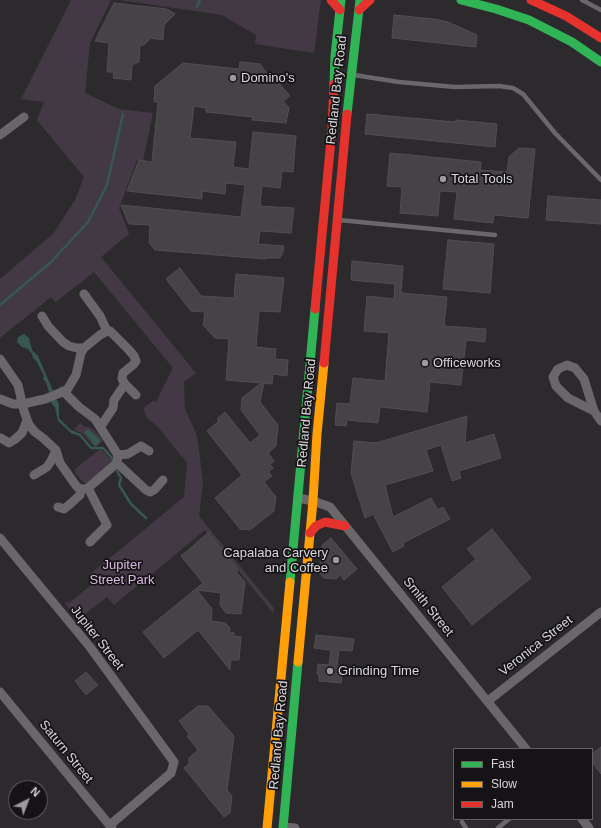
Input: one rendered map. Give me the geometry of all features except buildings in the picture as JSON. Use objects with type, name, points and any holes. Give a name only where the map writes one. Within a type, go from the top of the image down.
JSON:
[{"type":"main road","points":[[331,0],[340,10]]},
{"type":"main road","name":"Redland Bay Road","points":[[267,828],[332,130],[335,64],[341,0]]},
{"type":"main road","name":"Redland Bay Road","points":[[284,827],[313,501],[317,434],[360,0]]},
{"type":"main road","points":[[359,10],[370,0]]},
{"type":"main road","points":[[461,0],[496,9],[528,20],[572,42],[601,62]]},
{"type":"main road","points":[[531,0],[566,16],[601,38]]},
{"type":"main road","points":[[324,219],[338,220]]},
{"type":"main road","points":[[310,533],[316,526],[326,522],[346,526]]},
{"type":"street","points":[[0,135],[24,117]]},
{"type":"street","points":[[84,294],[100,316],[107,331],[115,334],[134,356],[136,361],[123,373],[122,379],[125,384],[136,394]]},
{"type":"street","points":[[42,316],[63,342],[69,346],[84,348]]},
{"type":"street","points":[[0,399],[13,404],[23,404],[45,399],[67,390],[76,375],[81,353],[84,348],[107,331]]},
{"type":"street","points":[[0,359],[18,385],[27,420],[34,432],[56,450],[60,463],[77,487],[85,489],[107,525],[90,542]]},
{"type":"street","points":[[594,412],[568,398],[556,386],[553,377],[558,370],[567,364],[575,368],[584,379],[594,412],[601,421]]},
{"type":"street","points":[[101,426],[113,408],[114,400],[125,384]]},
{"type":"street","points":[[63,391],[101,426],[117,459],[146,490],[150,492],[154,490],[163,480]]},
{"type":"street","points":[[1,438],[9,443],[22,433],[27,420]]},
{"type":"street","points":[[22,433],[34,432]]},
{"type":"street","points":[[58,508],[64,509],[70,505],[117,459],[141,446],[149,451]]},
{"type":"street","points":[[34,475],[46,467],[51,461],[56,450]]},
{"type":"street","points":[[46,467],[63,467]]},
{"type":"street","name":"Smith Street","points":[[298,498],[330,507],[525,748]]},
{"type":"street","name":"Jupiter Street","points":[[0,538],[90,647],[174,762],[171,773],[111,827]]},
{"type":"street","name":"Veronica Street","points":[[488,701],[601,612]]},
{"type":"street","name":"Saturn Street","points":[[0,692],[111,827]]},
{"type":"street","points":[[583,820],[589,828]]},
{"type":"street","points":[[284,827],[295,828]]},
{"type":"lane","points":[[582,0],[601,10]]},
{"type":"lane","points":[[352,75],[399,82],[455,87],[499,86],[513,88],[523,94],[555,133],[601,180]]},
{"type":"lane","points":[[338,220],[495,235]]},
{"type":"lane","points":[[498,828],[508,820]]},
{"type":"lane","points":[[462,822],[466,828]]},
{"type":"green space","name":"Jupiter Street Park","points":[[71,0],[111,0],[90,43],[85,93],[119,109],[153,113],[143,161],[137,160],[119,208],[129,234],[101,257],[196,373],[184,382],[185,409],[197,435],[203,482],[199,516],[274,608],[274,614],[205,530],[114,605],[107,597],[84,615],[82,623],[64,602],[69,603],[95,582],[89,575],[184,497],[187,463],[157,426],[147,418],[143,408],[153,401],[156,402],[173,368],[94,272],[56,302],[51,297],[0,338],[0,279],[53,234],[75,200],[84,177],[37,120],[44,102],[21,99]]},
{"type":"green space","points":[[120,0],[321,0],[314,53],[255,44],[256,35],[222,15]]},
{"type":"green space","points":[[80,423],[85,427],[89,427],[94,430],[102,439],[102,441],[95,448],[84,435],[74,429]]},
{"type":"green space","points":[[99,450],[102,450],[111,460],[111,463],[87,483],[84,483],[75,473],[75,469]]},
{"type":"shaded area","points":[[24,334],[29,338],[32,350],[38,356],[53,391],[49,392],[46,382],[43,379],[44,376],[32,354],[28,349],[22,347],[17,342],[18,337]]},
{"type":"shaded area","points":[[55,399],[59,405],[59,418],[71,430],[76,432],[75,434],[72,434],[58,421],[55,407],[51,403],[52,400]]},
{"type":"shaded area","points":[[88,429],[100,440],[100,442],[95,446],[84,433]]},
{"type":"waterway","points":[[197,7],[200,0]]},
{"type":"waterway","points":[[0,305],[51,262],[88,222],[107,185],[123,114]]},
{"type":"waterway","points":[[72,432],[80,435],[91,448],[103,448],[112,458],[113,463]]},
{"type":"waterway","points":[[117,471],[121,478],[119,485],[131,504],[146,518]]},
{"type":"traffic: fast","points":[[334,84],[335,56],[341,0]]},
{"type":"traffic: fast","points":[[347,114],[360,0]]},
{"type":"traffic: fast","points":[[461,0],[496,9],[529,20],[572,42],[601,62]]},
{"type":"traffic: fast","points":[[290,582],[315,309]]},
{"type":"traffic: fast","points":[[283,828],[298,662]]},
{"type":"traffic: slow","points":[[298,662],[324,363]]},
{"type":"traffic: slow","points":[[267,828],[290,582]]},
{"type":"traffic: jam","points":[[331,0],[340,10]]},
{"type":"traffic: jam","points":[[359,10],[370,0]]},
{"type":"traffic: jam","points":[[531,0],[566,16],[601,38]]},
{"type":"traffic: jam","points":[[315,309],[332,129],[334,84]]},
{"type":"traffic: jam","points":[[324,363],[347,114]]},
{"type":"traffic: jam","points":[[310,533],[316,526],[325,522],[345,526]]},
{"type":"place","name":"Domino's","points":[[233,78]]},
{"type":"place","name":"Total Tools","points":[[443,179]]},
{"type":"place","name":"Officeworks","points":[[425,363]]},
{"type":"place","name":"Capalaba Carvery and Coffee","points":[[336,560]]},
{"type":"place","name":"Grinding Time","points":[[330,671]]}]
